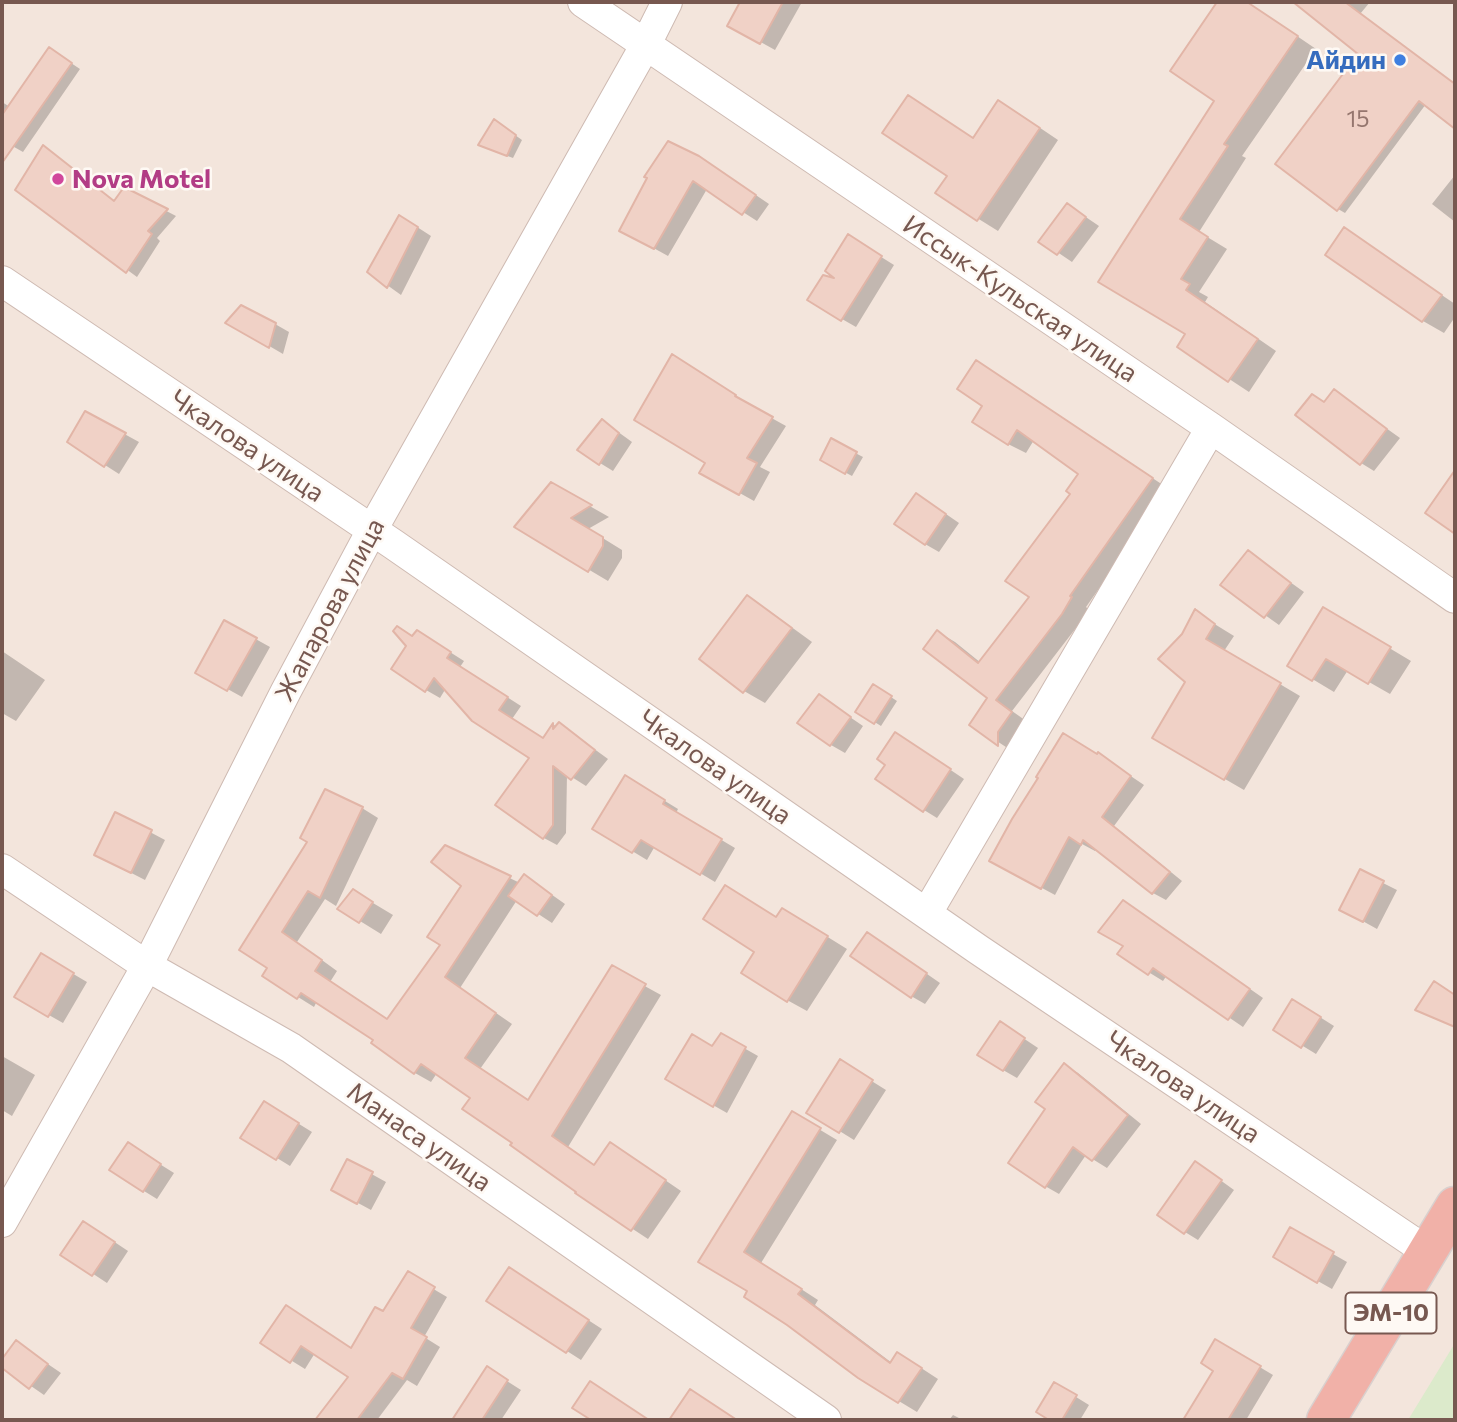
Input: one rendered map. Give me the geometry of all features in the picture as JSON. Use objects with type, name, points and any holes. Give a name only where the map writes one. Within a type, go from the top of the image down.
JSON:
[{"type":"highway","name":"ЭМ-10","points":[[1326,1420],[1455,1206]]},
{"type":"street","name":"Иссык-Кульская улица","points":[[583,2],[1211,428],[1455,598]]},
{"type":"street","name":"Жапарова улица","points":[[2,1222],[147,966],[286,691],[372,530],[645,46],[667,2]]},
{"type":"street","name":"Чкалова улица","points":[[2,281],[372,530],[927,913],[1428,1252]]},
{"type":"street","points":[[927,913],[1211,428]]},
{"type":"street","name":"Манаса улица","points":[[2,869],[147,966],[291,1048],[826,1420]]},
{"type":"shaded area","points":[[2,2],[1455,2],[1455,1420],[2,1420]]},
{"type":"green space","points":[[1455,1343],[1455,1420],[1408,1420]]},
{"type":"building","points":[[740,2],[783,2],[760,44],[727,26]]},
{"type":"building","points":[[1217,2],[1247,2],[1298,36],[1224,144],[1228,146],[1180,219],[1208,237],[1181,279],[1190,284],[1186,290],[1258,339],[1228,382],[1177,347],[1185,334],[1098,282],[1214,101],[1170,71]]},
{"type":"building","points":[[1293,2],[1345,2],[1455,84],[1455,129],[1419,101],[1337,211],[1275,164],[1358,54]]},
{"type":"building","points":[[49,47],[72,63],[2,163],[2,115]]},
{"type":"building","points":[[908,95],[973,138],[998,100],[1040,128],[977,221],[935,193],[947,176],[882,133]]},
{"type":"building","points":[[494,119],[516,135],[507,156],[478,145]]},
{"type":"building","points":[[668,141],[699,156],[756,195],[742,215],[693,181],[654,249],[619,231],[647,178],[644,177]]},
{"type":"building","points":[[43,145],[114,201],[124,187],[168,209],[148,231],[152,234],[126,273],[15,190]]},
{"type":"building","points":[[1067,203],[1086,217],[1057,255],[1038,242]]},
{"type":"building","points":[[399,215],[418,227],[387,288],[367,272]]},
{"type":"building","points":[[1344,227],[1442,295],[1422,322],[1325,255]]},
{"type":"building","points":[[848,234],[882,256],[841,321],[807,300],[823,275],[834,278],[825,271]]},
{"type":"building","points":[[241,305],[276,323],[269,348],[225,323]]},
{"type":"building","points":[[672,354],[735,396],[773,417],[747,458],[757,463],[739,495],[699,473],[705,463],[634,420]]},
{"type":"building","points":[[976,360],[1153,478],[1070,596],[1072,597],[1062,614],[996,700],[1012,712],[998,732],[998,746],[969,725],[987,698],[923,649],[937,630],[978,663],[1029,597],[1005,581],[1070,494],[1066,491],[1078,474],[1017,430],[1008,445],[972,422],[982,406],[957,389]]},
{"type":"building","points":[[1334,389],[1387,429],[1360,465],[1295,415],[1312,394],[1324,402]]},
{"type":"building","points":[[85,411],[126,433],[104,467],[67,442]]},
{"type":"building","points":[[602,419],[619,433],[599,465],[577,450]]},
{"type":"building","points":[[831,438],[857,452],[845,474],[820,460]]},
{"type":"building","points":[[1455,470],[1455,534],[1425,513]]},
{"type":"building","points":[[551,482],[592,505],[571,518],[603,537],[603,546],[588,572],[514,527]]},
{"type":"building","points":[[916,493],[946,514],[925,545],[894,524]]},
{"type":"building","points":[[1248,550],[1291,583],[1264,618],[1220,585]]},
{"type":"building","points":[[747,595],[792,628],[743,693],[699,659]]},
{"type":"building","points":[[1323,607],[1391,647],[1368,684],[1326,659],[1312,681],[1287,666]]},
{"type":"building","points":[[1195,609],[1215,624],[1206,639],[1281,683],[1224,780],[1152,738],[1185,682],[1158,659],[1182,634]]},
{"type":"building","points":[[224,620],[257,638],[227,691],[195,673]]},
{"type":"building","points":[[397,626],[412,636],[417,630],[451,652],[447,658],[508,697],[499,710],[543,738],[553,723],[553,729],[559,722],[595,750],[571,780],[553,766],[553,825],[543,839],[495,805],[529,758],[472,721],[434,678],[425,692],[391,669],[406,646],[393,631]]},
{"type":"building","points":[[873,684],[892,696],[874,724],[855,712]]},
{"type":"building","points":[[819,694],[851,717],[830,746],[797,723]]},
{"type":"building","points":[[895,732],[951,769],[923,812],[875,779],[885,765],[877,759]]},
{"type":"building","points":[[1063,733],[1097,754],[1098,752],[1131,776],[1102,817],[1170,872],[1152,894],[1083,840],[1081,845],[1069,837],[1041,889],[989,861]]},
{"type":"building","points":[[625,775],[665,800],[663,804],[722,839],[700,875],[641,840],[632,853],[592,829]]},
{"type":"building","points":[[325,789],[363,807],[320,898],[308,891],[282,932],[322,960],[315,971],[387,1019],[440,945],[427,937],[461,886],[431,862],[445,845],[511,876],[445,977],[496,1013],[465,1058],[528,1100],[612,965],[646,984],[552,1136],[594,1165],[610,1142],[666,1180],[631,1231],[462,1109],[470,1098],[421,1064],[414,1074],[371,1043],[373,1040],[301,993],[297,999],[262,976],[267,968],[239,950],[307,842],[300,838]]},
{"type":"building","points":[[115,812],[152,830],[131,873],[94,855]]},
{"type":"building","points":[[1360,869],[1384,881],[1363,922],[1339,910]]},
{"type":"building","points":[[524,874],[552,895],[537,916],[508,896]]},
{"type":"building","points":[[725,885],[776,917],[782,908],[828,936],[787,1002],[741,973],[754,952],[703,919]]},
{"type":"building","points":[[353,889],[373,902],[359,923],[337,909]]},
{"type":"building","points":[[1123,900],[1250,989],[1228,1020],[1153,968],[1148,975],[1117,954],[1123,946],[1098,932]]},
{"type":"building","points":[[867,932],[927,973],[911,998],[850,956]]},
{"type":"building","points":[[41,953],[74,973],[48,1017],[14,997]]},
{"type":"building","points":[[1434,981],[1455,995],[1455,1027],[1415,1010]]},
{"type":"building","points":[[1292,999],[1321,1017],[1301,1048],[1273,1030]]},
{"type":"building","points":[[1000,1021],[1025,1038],[1003,1071],[977,1055]]},
{"type":"building","points":[[721,1033],[746,1047],[713,1107],[665,1079],[692,1034],[712,1046]]},
{"type":"building","points":[[840,1059],[873,1080],[839,1133],[806,1113]]},
{"type":"building","points":[[1064,1063],[1128,1115],[1092,1161],[1073,1147],[1045,1188],[1008,1163],[1045,1109],[1035,1102]]},
{"type":"building","points":[[264,1101],[299,1123],[276,1160],[240,1138]]},
{"type":"building","points":[[792,1111],[821,1128],[744,1252],[802,1289],[798,1294],[890,1363],[897,1352],[922,1368],[898,1403],[744,1297],[747,1291],[698,1262]]},
{"type":"building","points":[[128,1142],[161,1164],[143,1192],[109,1170]]},
{"type":"building","points":[[347,1159],[373,1172],[357,1204],[331,1190]]},
{"type":"building","points":[[1195,1161],[1222,1180],[1184,1234],[1157,1215]]},
{"type":"building","points":[[83,1221],[115,1242],[92,1276],[60,1255]]},
{"type":"building","points":[[1290,1227],[1334,1252],[1317,1283],[1273,1257]]},
{"type":"building","points":[[509,1267],[589,1320],[566,1353],[486,1301]]},
{"type":"building","points":[[408,1271],[435,1287],[411,1328],[427,1337],[403,1379],[392,1373],[357,1420],[315,1420],[348,1377],[301,1346],[290,1363],[260,1343],[286,1305],[351,1348],[375,1307],[383,1311]]},
{"type":"building","points":[[1215,1339],[1261,1366],[1228,1420],[1183,1420],[1213,1371],[1201,1363]]},
{"type":"building","points":[[16,1340],[48,1364],[29,1389],[2,1368],[2,1359]]},
{"type":"building","points":[[487,1366],[508,1380],[482,1420],[452,1420]]},
{"type":"building","points":[[590,1381],[649,1420],[591,1420],[572,1408]]},
{"type":"building","points":[[1054,1382],[1077,1395],[1062,1420],[1049,1420],[1036,1412]]},
{"type":"building","points":[[690,1389],[737,1420],[669,1420]]},
{"type":"place","name":"Айдин","points":[[1400,60]]},
{"type":"place","name":"Nova Motel","points":[[58,179]]}]
